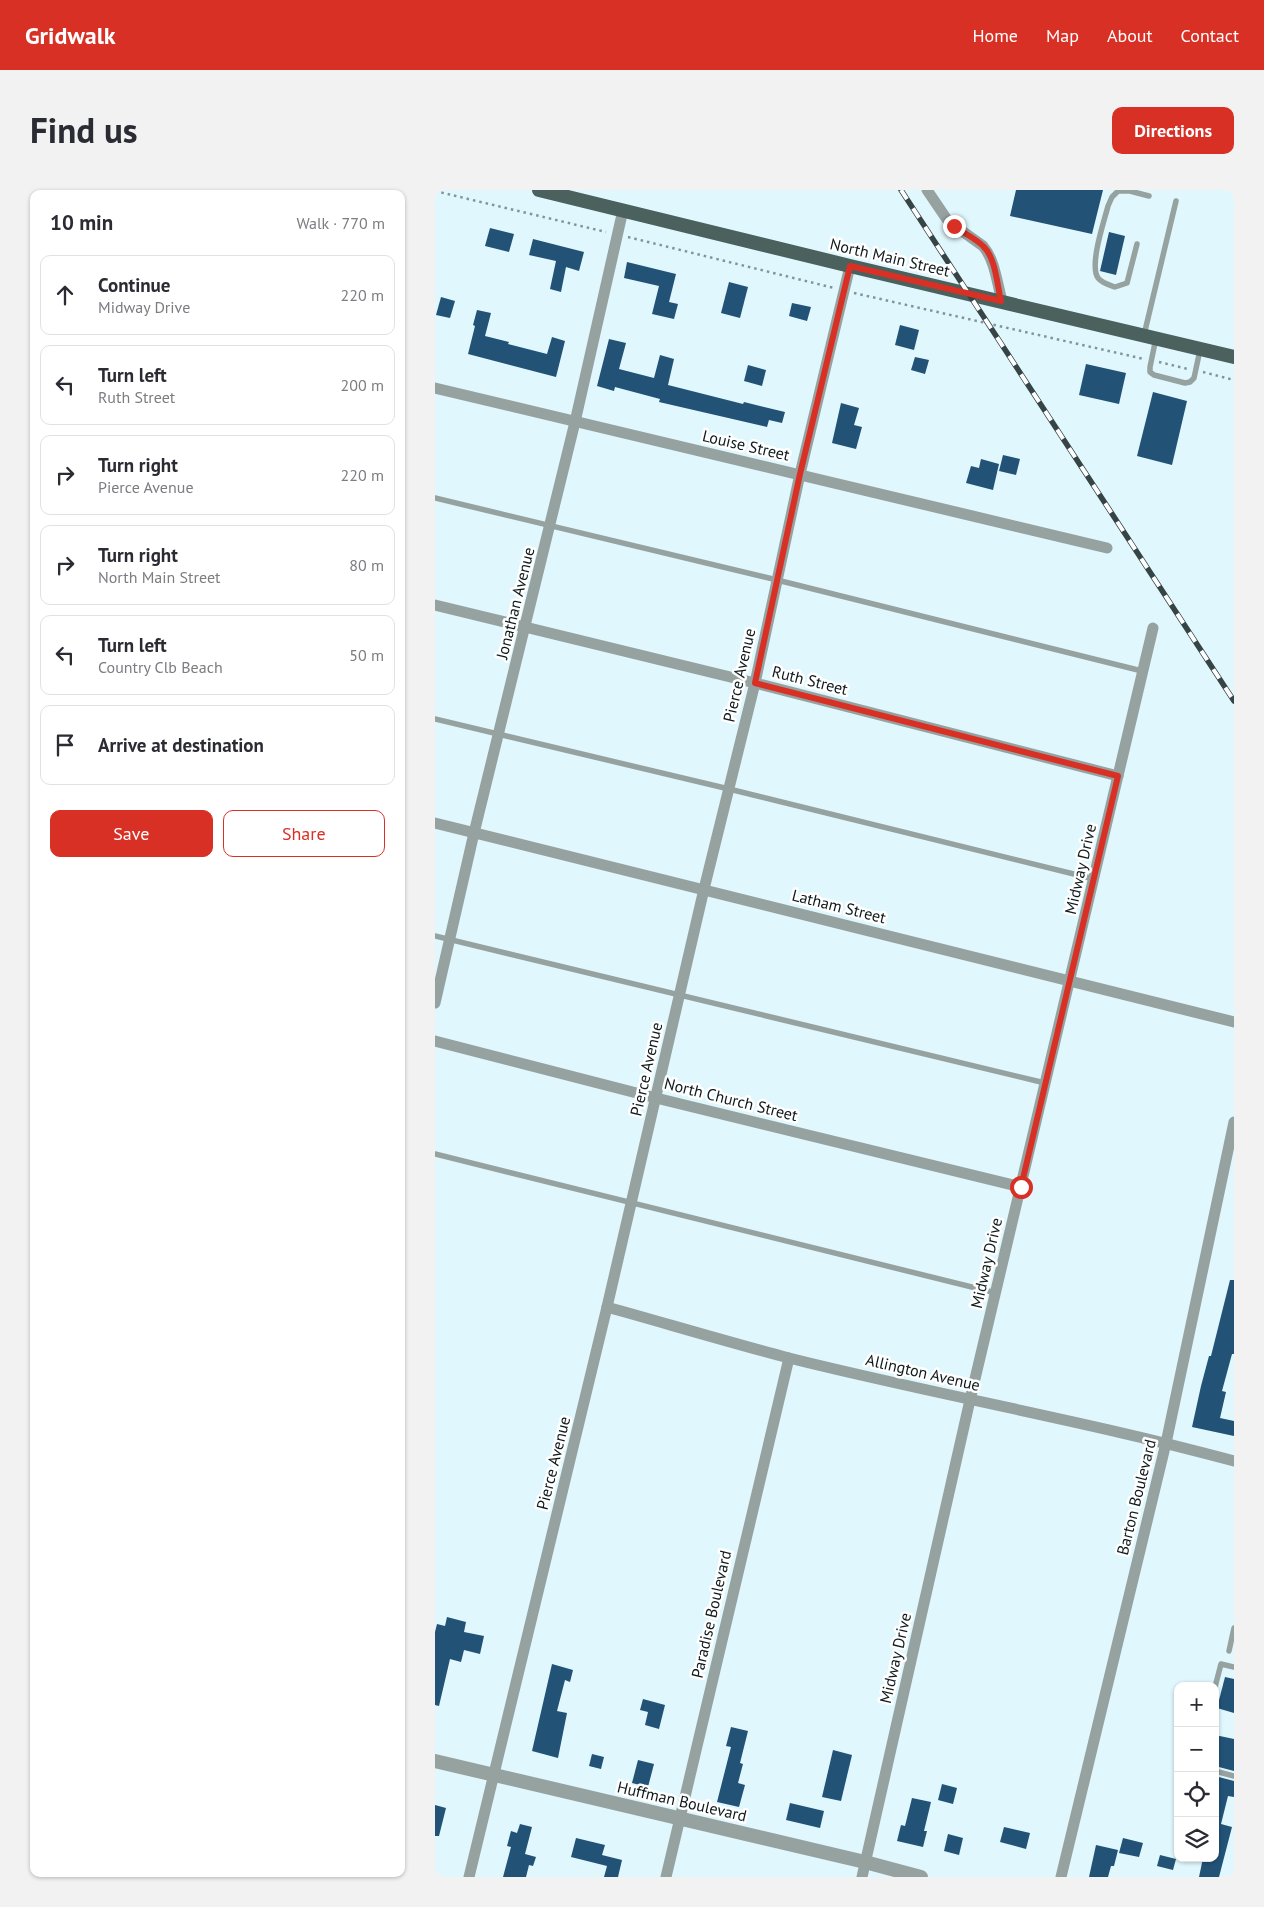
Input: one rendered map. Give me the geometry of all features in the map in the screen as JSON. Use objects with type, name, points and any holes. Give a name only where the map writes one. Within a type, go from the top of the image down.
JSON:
[{"type":"main road","name":"North Main Street","points":[[539,190],[1234,357]]},
{"type":"street","points":[[927,190],[948,221],[983,246],[987,251],[993,264],[1001,301]]},
{"type":"street","name":"Jonathan Avenue","points":[[435,1003],[473,832],[551,526],[623,210]]},
{"type":"street","name":"Pierce Avenue","points":[[469,1877],[632,1203],[704,889],[755,683],[800,474],[850,266]]},
{"type":"street","name":"Louise Street","points":[[435,388],[1107,548]]},
{"type":"street","name":"Ruth Street","points":[[435,605],[755,683],[1118,776]]},
{"type":"street","name":"Midway Drive","points":[[862,1877],[971,1400],[1153,628]]},
{"type":"street","name":"Latham Street","points":[[435,823],[1234,1022]]},
{"type":"street","name":"North Church Street","points":[[435,1041],[656,1098],[1021,1187]]},
{"type":"street","name":"Barton Boulevard","points":[[1061,1877],[1166,1443],[1234,1122]]},
{"type":"street","name":"Allington Avenue","points":[[607,1307],[789,1358],[1166,1443],[1234,1461]]},
{"type":"street","name":"Paradise Boulevard","points":[[666,1877],[789,1358]]},
{"type":"street","name":"Huffman Boulevard","points":[[435,1761],[865,1862],[921,1877]]},
{"type":"lane","points":[[1137,244],[1127,283],[1115,287],[1099,279],[1095,271],[1095,262],[1108,206],[1112,197],[1118,191],[1130,191],[1149,196]]},
{"type":"lane","points":[[1176,201],[1150,337],[1150,372],[1154,375],[1177,381],[1190,382],[1194,378],[1201,349]]},
{"type":"lane","points":[[435,498],[777,580],[1142,671]]},
{"type":"lane","points":[[435,719],[1094,879]]},
{"type":"lane","points":[[435,936],[1045,1083]]},
{"type":"lane","points":[[435,1154],[996,1293]]},
{"type":"lane","points":[[1229,1650],[1234,1628]]},
{"type":"lane","points":[[1216,1682],[1221,1664],[1234,1667]]},
{"type":"lane","points":[[1219,1772],[1234,1776]]},
{"type":"building","points":[[1016,190],[1103,190],[1092,234],[1010,216]]},
{"type":"building","points":[[490,228],[514,234],[509,252],[485,246]]},
{"type":"building","points":[[1109,232],[1125,236],[1116,275],[1100,271]]},
{"type":"building","points":[[533,239],[584,252],[579,271],[566,267],[561,292],[550,289],[556,261],[529,255]]},
{"type":"building","points":[[627,262],[676,274],[669,302],[678,304],[674,319],[652,314],[659,286],[624,278]]},
{"type":"building","points":[[729,282],[748,287],[740,318],[721,313]]},
{"type":"building","points":[[441,297],[455,301],[450,318],[436,315]]},
{"type":"building","points":[[792,303],[811,307],[807,321],[789,316]]},
{"type":"building","points":[[477,310],[491,313],[485,336],[547,354],[552,337],[565,341],[556,377],[468,354]]},
{"type":"building","points":[[900,325],[919,330],[914,350],[895,345]]},
{"type":"building","points":[[609,339],[626,343],[619,369],[654,378],[660,355],[674,359],[668,385],[743,404],[744,402],[785,412],[782,423],[769,420],[767,427],[659,402],[660,399],[615,387],[614,391],[597,386]]},
{"type":"building","points":[[915,357],[929,360],[925,374],[911,370]]},
{"type":"building","points":[[1086,364],[1126,373],[1119,404],[1079,395]]},
{"type":"building","points":[[748,365],[766,370],[762,386],[744,381]]},
{"type":"building","points":[[1153,392],[1187,401],[1172,465],[1137,456]]},
{"type":"building","points":[[841,403],[859,408],[854,425],[862,427],[856,449],[832,443]]},
{"type":"building","points":[[1003,455],[1020,459],[1016,475],[999,471]]},
{"type":"building","points":[[981,459],[999,464],[993,490],[966,483],[971,466],[979,468]]},
{"type":"building","points":[[1230,1280],[1234,1280],[1234,1354],[1232,1354],[1222,1391],[1226,1392],[1220,1418],[1234,1421],[1234,1436],[1192,1427],[1201,1386],[1209,1356],[1211,1356]]},
{"type":"building","points":[[447,1617],[466,1622],[464,1632],[484,1636],[480,1654],[464,1650],[461,1662],[450,1659],[439,1706],[435,1705],[435,1632],[437,1624],[445,1626]]},
{"type":"building","points":[[552,1664],[573,1670],[570,1682],[565,1680],[557,1711],[567,1713],[558,1758],[532,1751]]},
{"type":"building","points":[[1225,1677],[1234,1679],[1234,1713],[1219,1709],[1219,1700]]},
{"type":"building","points":[[643,1699],[665,1705],[659,1729],[645,1725],[648,1712],[640,1710]]},
{"type":"building","points":[[731,1727],[748,1731],[740,1763],[743,1764],[738,1783],[745,1785],[739,1807],[717,1802],[731,1747],[726,1746]]},
{"type":"building","points":[[1219,1736],[1234,1739],[1234,1771],[1219,1767]]},
{"type":"building","points":[[833,1750],[852,1755],[841,1801],[822,1797]]},
{"type":"building","points":[[592,1754],[604,1757],[601,1769],[589,1766]]},
{"type":"building","points":[[638,1760],[654,1764],[648,1787],[632,1783]]},
{"type":"building","points":[[1219,1777],[1234,1781],[1234,1797],[1228,1796],[1221,1824],[1232,1827],[1219,1877],[1199,1877],[1202,1862],[1219,1862]]},
{"type":"building","points":[[942,1784],[957,1788],[953,1804],[938,1800]]},
{"type":"building","points":[[912,1798],[931,1802],[924,1831],[927,1831],[923,1847],[897,1841],[901,1825],[905,1826]]},
{"type":"building","points":[[790,1803],[824,1811],[820,1828],[786,1820]]},
{"type":"building","points":[[435,1805],[446,1808],[439,1836],[435,1836]]},
{"type":"building","points":[[520,1824],[532,1827],[525,1854],[536,1857],[533,1866],[529,1865],[526,1877],[503,1877],[511,1847],[507,1846],[511,1831],[517,1833]]},
{"type":"building","points":[[1004,1827],[1030,1833],[1026,1849],[1000,1842]]},
{"type":"building","points":[[948,1834],[963,1838],[959,1855],[944,1851]]},
{"type":"building","points":[[576,1838],[605,1845],[602,1855],[622,1860],[618,1877],[604,1877],[607,1866],[571,1857]]},
{"type":"building","points":[[1123,1838],[1143,1843],[1139,1857],[1119,1853]]},
{"type":"building","points":[[1096,1845],[1118,1850],[1114,1866],[1111,1866],[1108,1877],[1089,1877]]},
{"type":"building","points":[[1160,1855],[1174,1858],[1175,1862],[1173,1870],[1157,1866]]},
{"type":"railway","points":[[901,190],[1234,701]]},
{"type":"route","points":[[954,226],[983,246],[987,251],[993,264],[1001,301],[850,266],[800,474],[755,683],[1118,776],[1021,1187]]}]
